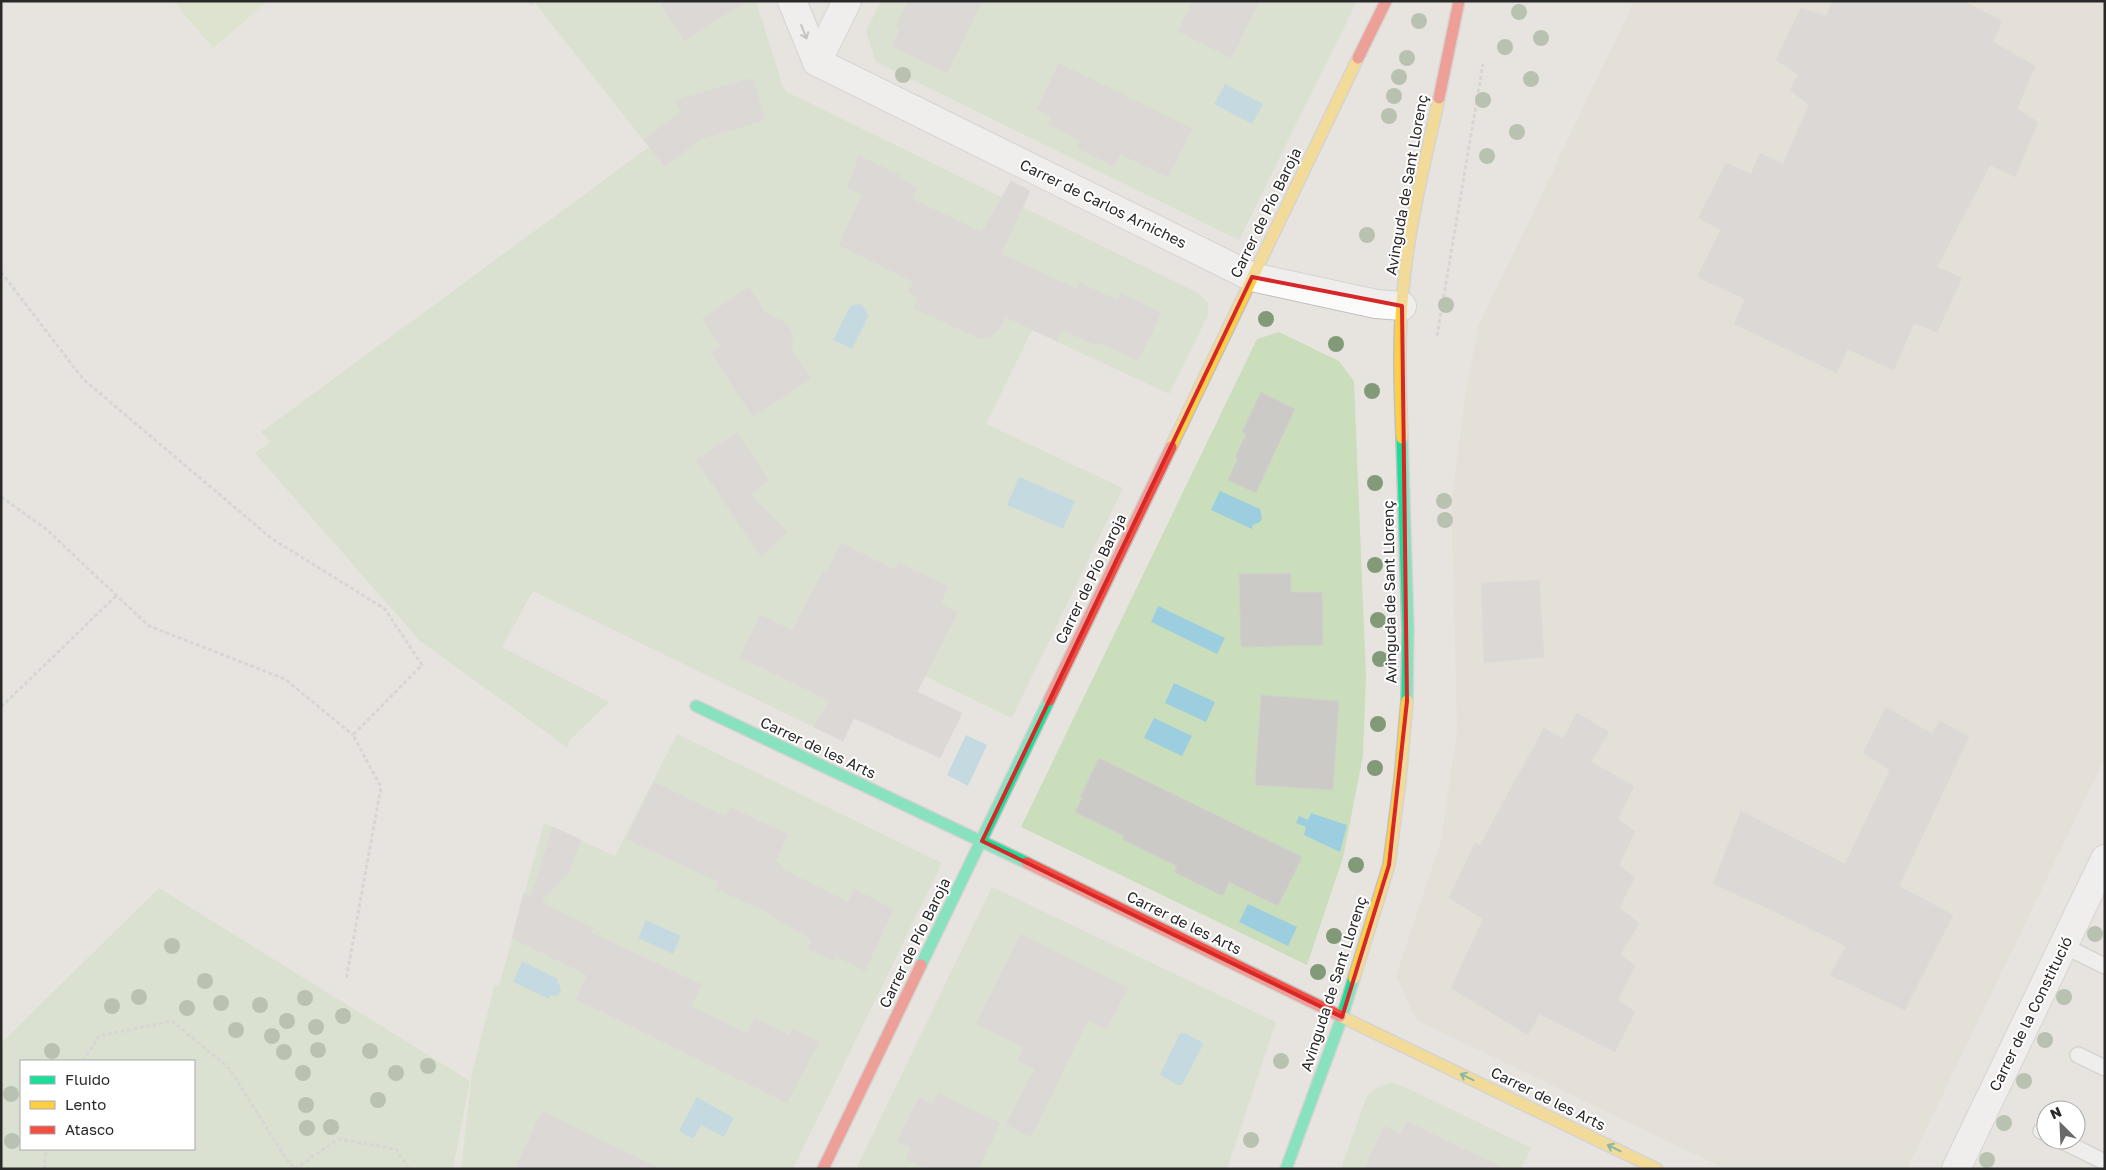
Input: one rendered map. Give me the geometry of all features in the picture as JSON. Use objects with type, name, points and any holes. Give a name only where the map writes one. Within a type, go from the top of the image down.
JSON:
[{"type":"street","points":[[792,1],[816,62]]},
{"type":"street","points":[[816,62],[847,1]]},
{"type":"street","name":"Carrer de Pío Baroja","points":[[823,1169],[1386,1]]},
{"type":"street","name":"Avinguda de Sant Llorenç","points":[[1286,1169],[1342,1017],[1389,865],[1400,780],[1407,701],[1408,629],[1400,392],[1404,280],[1419,194],[1459,1]]},
{"type":"street","name":"Carrer de Carlos Arniches","points":[[816,62],[1252,278],[1376,304],[1402,306]]},
{"type":"street","name":"Carrer de les Arts","points":[[696,706],[982,840],[1342,1017],[1658,1169]]},
{"type":"street","name":"Carrer de la Constitució","points":[[1956,1169],[2105,859]]},
{"type":"lane","points":[[2064,946],[2105,966]]},
{"type":"lane","points":[[2078,1055],[2105,1068]]},
{"type":"lane","points":[[2080,1150],[2105,1162]]},
{"type":"path","points":[[1,272],[83,379],[271,538],[385,609],[422,665],[353,735]]},
{"type":"path","points":[[1,497],[46,529],[149,626],[285,679],[353,735],[381,786],[346,980]]},
{"type":"path","points":[[1,707],[117,595]]},
{"type":"path","points":[[84,1060],[99,1036],[172,1021],[229,1068],[285,1157],[295,1169],[338,1139],[396,1149],[409,1169]]},
{"type":"path","points":[[44,1169],[46,1150]]},
{"type":"highlighted area","points":[[1252,277],[1402,306],[1407,701],[1389,865],[1342,1017],[982,841]]},
{"type":"shaded area","points":[[1634,1],[2105,1],[2105,758],[1907,1169],[1725,1169],[1416,1020],[1396,977],[1441,841],[1457,729],[1451,503],[1464,404],[1478,327]]},
{"type":"green space","points":[[173,1],[268,1],[213,48]]},
{"type":"green space","points":[[527,1],[756,1],[783,87],[787,92],[1198,293],[1208,303],[1208,315],[1169,394],[1032,330],[986,424],[1123,488],[1012,718],[866,648],[826,733],[533,591],[502,647],[609,702],[570,740],[568,748],[420,641],[255,453],[270,442],[261,432],[649,147],[535,3],[530,6]]},
{"type":"green space","points":[[881,1],[1357,1],[1239,240],[876,62],[866,31]]},
{"type":"green space","points":[[1279,332],[1339,361],[1354,381],[1366,677],[1363,756],[1343,858],[1307,965],[1021,827],[1257,339]]},
{"type":"green space","points":[[677,734],[942,863],[793,1169],[461,1169],[472,1073],[495,984],[499,986],[544,823],[615,856]]},
{"type":"green space","points":[[992,887],[1276,1022],[1227,1169],[856,1169]]},
{"type":"green space","points":[[159,888],[470,1081],[453,1169],[1,1169],[1,1043]]},
{"type":"green space","points":[[1392,1083],[1403,1086],[1531,1148],[1521,1169],[1341,1169],[1366,1098],[1377,1088]]},
{"type":"water","points":[[1225,84],[1263,104],[1252,124],[1214,104]]},
{"type":"water","points":[[860,304],[866,310],[866,314],[869,315],[852,349],[833,340],[850,306]]},
{"type":"water","points":[[1019,477],[1075,501],[1063,529],[1007,505]]},
{"type":"water","points":[[1220,491],[1260,509],[1262,518],[1260,522],[1253,525],[1252,529],[1211,510]]},
{"type":"water","points":[[1158,606],[1225,638],[1217,654],[1151,622]]},
{"type":"water","points":[[1174,683],[1215,702],[1206,722],[1165,703]]},
{"type":"water","points":[[1154,718],[1192,736],[1182,756],[1144,738]]},
{"type":"water","points":[[966,735],[987,745],[968,786],[947,775]]},
{"type":"water","points":[[1311,813],[1347,825],[1340,852],[1304,835],[1306,827],[1296,823],[1299,816],[1308,820]]},
{"type":"water","points":[[1248,904],[1297,927],[1288,946],[1239,922]]},
{"type":"water","points":[[646,920],[681,936],[673,954],[638,938]]},
{"type":"water","points":[[522,961],[558,979],[557,982],[561,992],[557,996],[550,995],[549,999],[513,982]]},
{"type":"water","points":[[1180,1033],[1185,1033],[1202,1042],[1203,1045],[1182,1085],[1178,1085],[1160,1075]]},
{"type":"water","points":[[697,1097],[734,1118],[724,1137],[701,1125],[693,1139],[679,1131]]},
{"type":"building","points":[[659,1],[747,1],[684,41]]},
{"type":"building","points":[[908,1],[982,1],[947,73],[892,46],[900,29],[896,27]]},
{"type":"building","points":[[1193,1],[1259,1],[1231,58],[1178,31]]},
{"type":"building","points":[[1833,1],[1963,1],[2002,21],[1993,42],[2035,66],[2017,109],[2038,122],[2015,177],[1990,165],[1937,267],[1962,278],[1937,332],[1914,323],[1894,370],[1847,349],[1837,373],[1734,324],[1745,299],[1697,277],[1721,230],[1698,218],[1726,163],[1751,174],[1760,153],[1783,164],[1809,105],[1790,90],[1798,74],[1776,60],[1801,8],[1826,16]]},
{"type":"building","points":[[1059,63],[1192,129],[1168,177],[1120,154],[1114,166],[1077,148],[1080,141],[1048,124],[1052,116],[1037,109]]},
{"type":"building","points":[[753,78],[765,120],[698,140],[665,167],[644,140],[680,112],[676,100]]},
{"type":"building","points":[[859,156],[900,175],[898,178],[917,188],[912,199],[982,232],[1011,181],[1030,191],[1001,254],[1077,289],[1080,283],[1117,300],[1121,293],[1161,313],[1138,361],[1103,344],[1094,344],[1062,330],[1057,341],[1005,317],[1000,328],[991,337],[981,339],[913,308],[918,297],[908,292],[914,282],[839,245],[862,195],[847,188]]},
{"type":"building","points":[[749,287],[766,313],[784,322],[790,329],[793,338],[792,351],[811,379],[753,417],[711,353],[721,346],[702,319]]},
{"type":"building","points":[[1261,392],[1295,409],[1256,493],[1228,480],[1238,458],[1235,457],[1246,434],[1242,432]]},
{"type":"building","points":[[737,432],[769,481],[751,494],[787,532],[761,557],[696,460]]},
{"type":"building","points":[[841,543],[895,570],[899,563],[948,587],[940,604],[958,612],[917,692],[962,713],[940,758],[854,718],[843,741],[814,727],[830,701],[740,657],[760,615],[792,630],[824,570],[827,573]]},
{"type":"building","points":[[1291,573],[1291,592],[1322,592],[1323,645],[1241,647],[1239,574]]},
{"type":"building","points":[[1539,580],[1544,657],[1484,663],[1481,583]]},
{"type":"building","points":[[1261,695],[1339,701],[1333,790],[1255,785]]},
{"type":"building","points":[[1886,707],[1932,734],[1940,721],[1969,737],[1899,886],[1953,915],[1905,1010],[1830,975],[1846,946],[1713,884],[1741,811],[1845,864],[1890,770],[1863,753]]},
{"type":"building","points":[[1577,713],[1609,732],[1591,762],[1634,786],[1618,819],[1635,831],[1619,865],[1635,877],[1619,908],[1639,923],[1620,955],[1635,966],[1618,1000],[1635,1012],[1615,1052],[1540,1014],[1528,1035],[1451,988],[1483,919],[1449,898],[1475,843],[1480,845],[1544,728],[1563,739]]},
{"type":"building","points":[[1099,758],[1302,857],[1278,906],[1229,882],[1223,896],[1174,872],[1177,866],[1122,839],[1124,836],[1075,812],[1082,798],[1080,797]]},
{"type":"building","points":[[654,782],[726,817],[731,807],[788,835],[775,861],[782,865],[780,868],[848,902],[854,889],[893,909],[865,971],[836,956],[834,961],[808,949],[812,940],[761,909],[716,889],[719,882],[627,839]]},
{"type":"building","points":[[553,827],[581,840],[569,872],[541,902],[595,929],[590,932],[702,985],[691,1006],[747,1034],[754,1018],[789,1035],[792,1029],[819,1042],[787,1103],[576,999],[587,975],[512,938],[524,893],[531,896]]},
{"type":"building","points":[[1021,934],[1128,988],[1106,1029],[1088,1020],[1031,1137],[1006,1124],[1035,1069],[1017,1060],[1024,1047],[976,1024]]},
{"type":"building","points":[[938,1093],[1000,1123],[978,1169],[927,1169],[906,1159],[911,1148],[897,1141],[919,1097],[933,1104]]},
{"type":"building","points":[[542,1111],[660,1169],[515,1169]]},
{"type":"building","points":[[1407,1121],[1505,1169],[1364,1169],[1384,1126],[1400,1134]]},
{"type":"traffic: fast","points":[[1402,438],[1408,629],[1407,701]]},
{"type":"traffic: fast","points":[[921,965],[1049,700]]},
{"type":"traffic: fast","points":[[696,706],[1027,863]]},
{"type":"traffic: fast","points":[[1286,1169],[1342,1017],[1354,978]]},
{"type":"traffic: slow","points":[[1171,447],[1358,58]]},
{"type":"traffic: slow","points":[[1402,438],[1400,340],[1404,281],[1414,212],[1439,98]]},
{"type":"traffic: slow","points":[[1354,978],[1389,865],[1400,780],[1407,701]]},
{"type":"traffic: slow","points":[[1340,1016],[1657,1169]]},
{"type":"traffic: jam","points":[[1358,58],[1386,1]]},
{"type":"traffic: jam","points":[[1439,98],[1459,1]]},
{"type":"traffic: jam","points":[[1049,700],[1171,447]]},
{"type":"traffic: jam","points":[[1027,863],[1340,1016]]},
{"type":"traffic: jam","points":[[823,1169],[921,965]]}]
